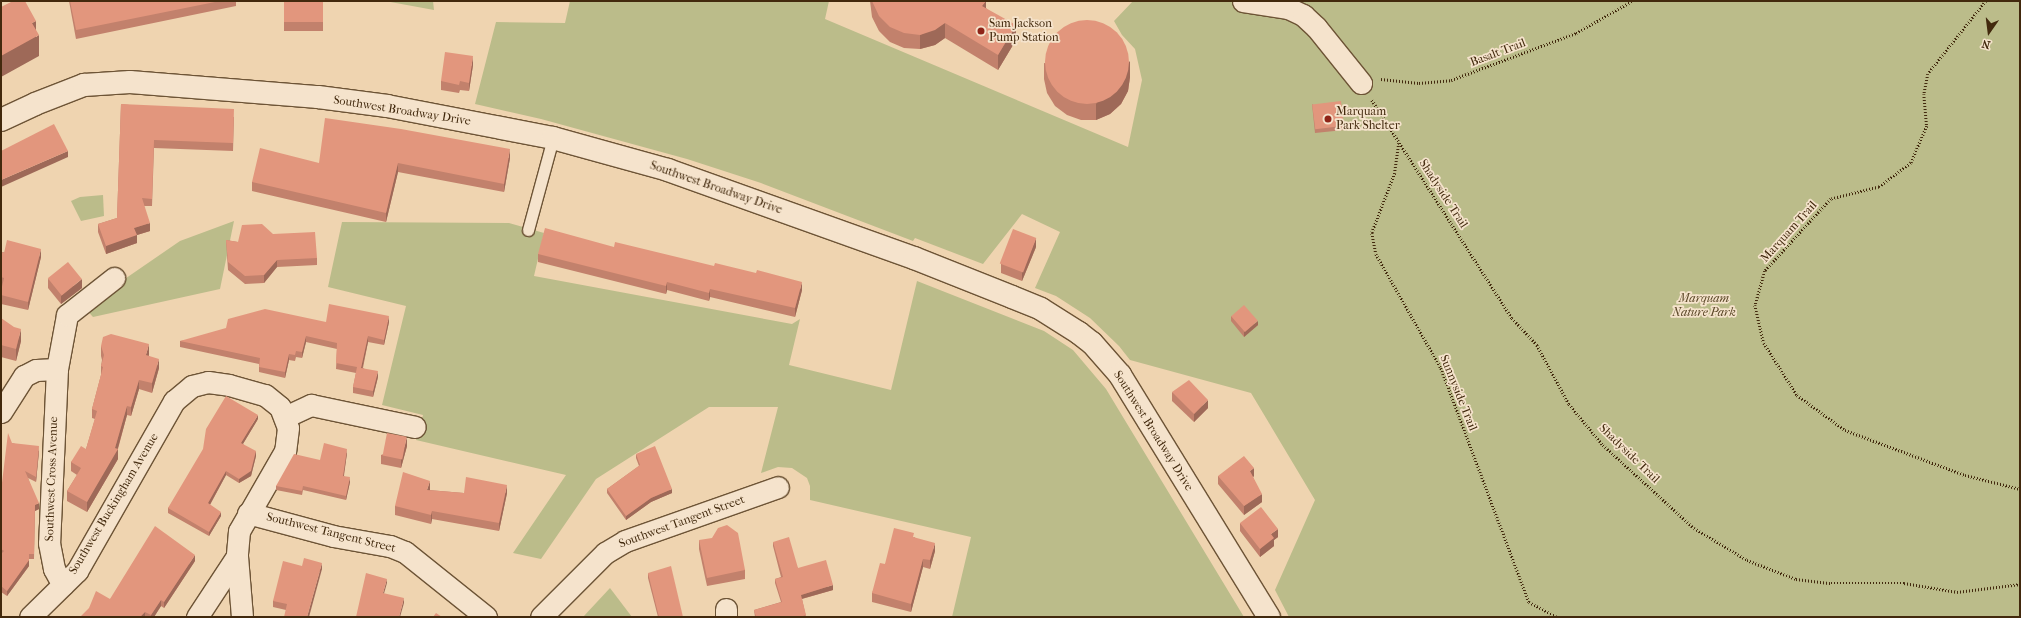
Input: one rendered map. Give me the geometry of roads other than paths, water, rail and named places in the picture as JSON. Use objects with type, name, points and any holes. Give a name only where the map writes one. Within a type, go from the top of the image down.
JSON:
[{"type":"street","points":[[1243,1],[1288,8],[1303,15],[1316,27],[1361,83]]},
{"type":"street","name":"Southwest Broadway Drive","points":[[1,120],[35,104],[84,85],[130,82],[325,98],[386,106],[554,138],[668,170],[759,202],[1005,294],[1041,309],[1069,325],[1092,343],[1120,376],[1269,617]]},
{"type":"street","name":"Southwest Cross Avenue","points":[[63,585],[54,569],[49,542],[57,369],[67,315],[114,278]]},
{"type":"street","points":[[1,412],[24,376],[36,370],[57,369]]},
{"type":"street","name":"Southwest Buckingham Avenue","points":[[30,617],[77,572],[174,401],[182,392],[192,386],[208,382],[219,383],[256,392],[274,400],[285,417]]},
{"type":"street","points":[[242,617],[236,556],[239,531],[285,451],[288,436],[285,417],[310,405],[415,427]]},
{"type":"street","name":"Southwest Tangent Street","points":[[541,617],[605,552],[624,541],[778,487]]},
{"type":"street","name":"Southwest Tangent Street","points":[[248,513],[405,552],[486,617]]},
{"type":"street","points":[[197,617],[236,556]]},
{"type":"lane","points":[[528,230],[554,138]]},
{"type":"place","name":"Sam Jackson Pump Station","points":[[981,31]]},
{"type":"place","name":"Marquam Park Shelter","points":[[1328,119]]},
{"type":"park label","name":"Marquam Nature Park","points":[[1704,306]]}]
